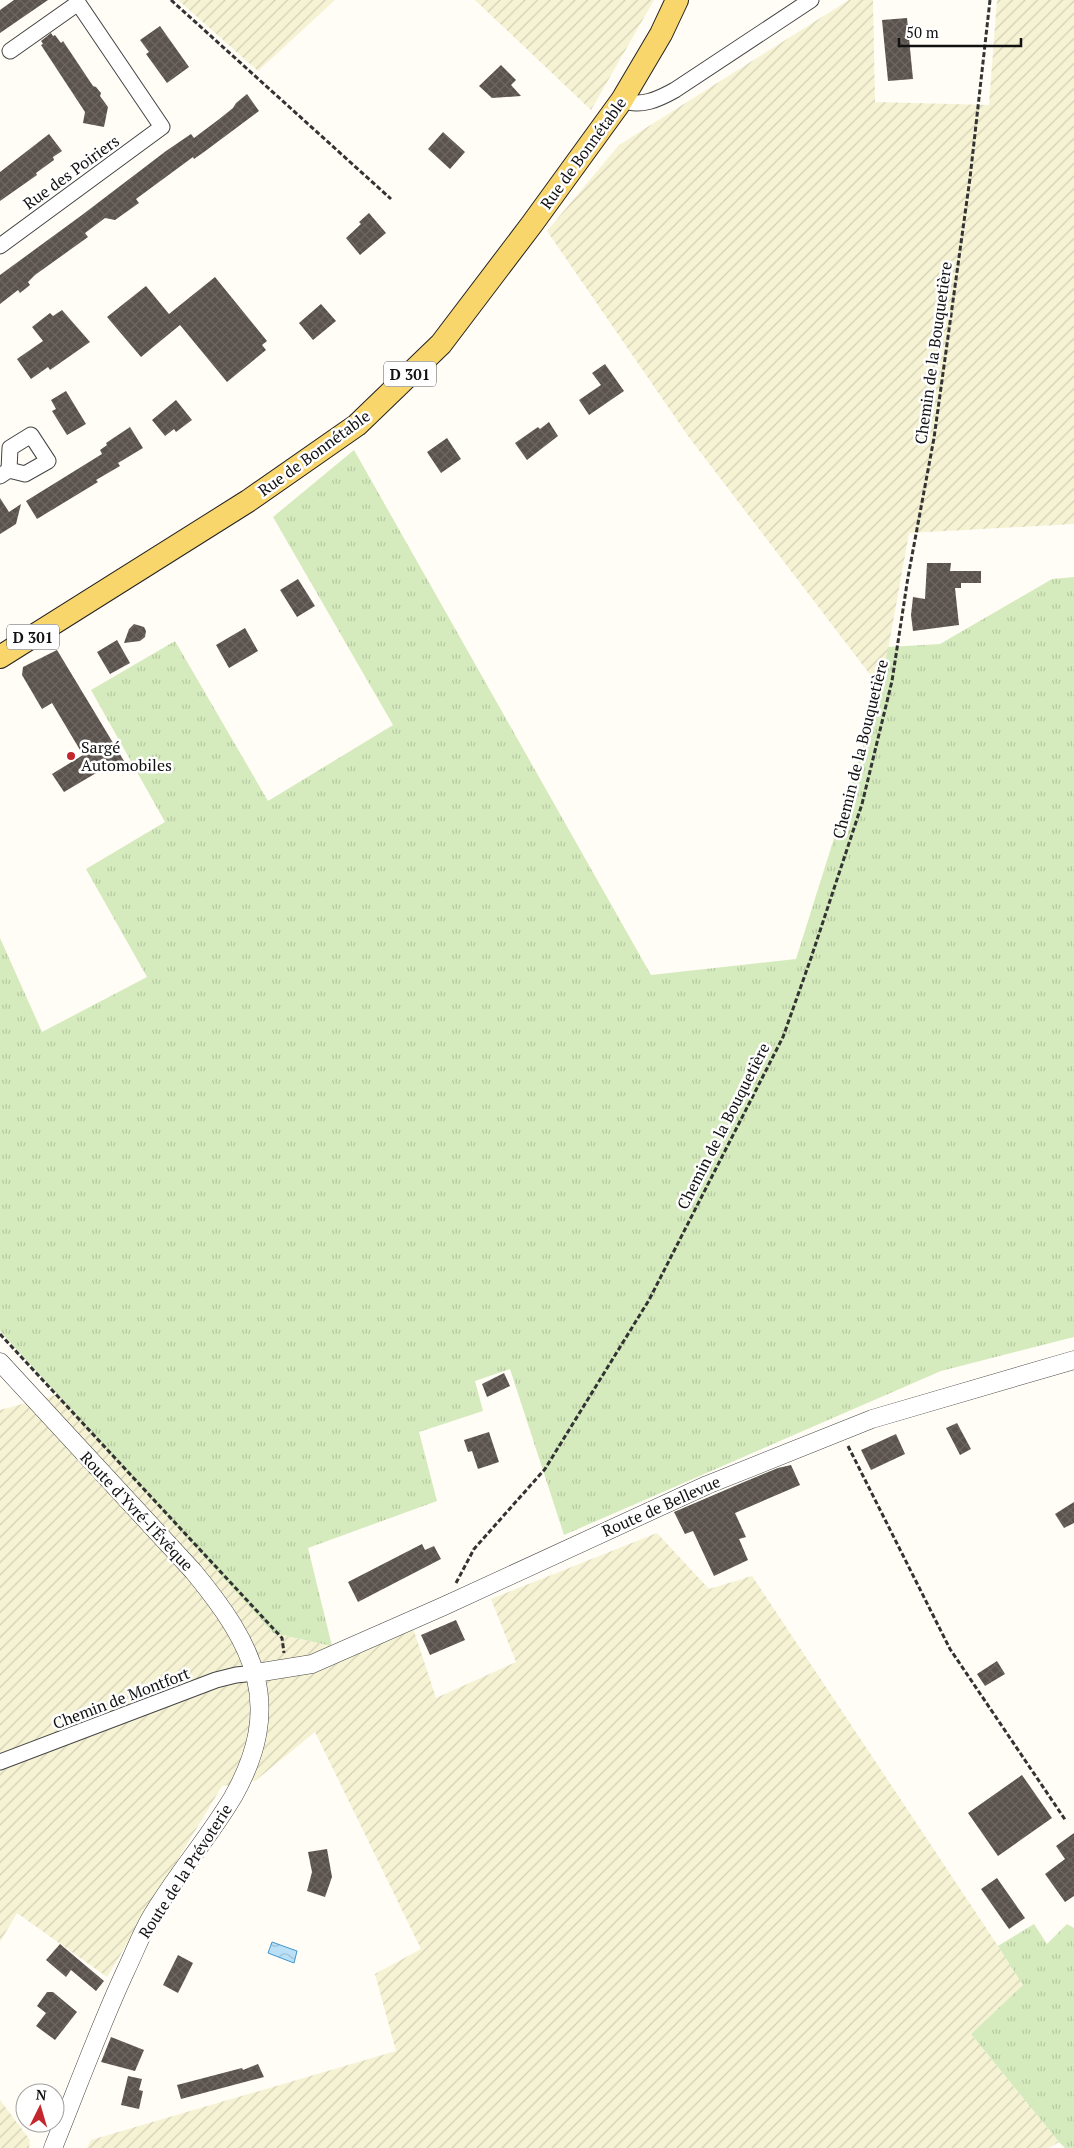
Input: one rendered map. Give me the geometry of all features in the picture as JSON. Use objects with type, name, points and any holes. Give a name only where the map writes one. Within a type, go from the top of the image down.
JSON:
[{"type":"main road","name":"Rue de Bonnétable","points":[[0,657],[248,501],[357,425],[441,344],[532,224],[622,100],[677,0]]},
{"type":"street","points":[[622,100],[631,104],[657,100],[811,0]]},
{"type":"street","name":"Rue des Poiriers","points":[[0,246],[162,126],[78,3],[10,51]]},
{"type":"street","name":"Route de Bellevue","points":[[256,1673],[312,1664],[444,1606],[706,1485],[872,1419],[1074,1360]]},
{"type":"street","name":"Route d'Yvré-l'Évêque","points":[[0,1362],[211,1593],[237,1630],[256,1673]]},
{"type":"street","name":"Chemin de Montfort","points":[[0,1762],[216,1680],[256,1673]]},
{"type":"street","name":"Route de la Prévoterie","points":[[52,2148],[115,1993],[150,1919],[232,1798],[253,1754],[258,1731],[260,1697],[256,1673]]},
{"type":"path","points":[[171,0],[391,199]]},
{"type":"path","name":"Chemin de la Bouquetière","points":[[444,1606],[474,1549],[546,1469],[649,1300],[783,1037],[811,958],[862,804],[892,681],[908,577],[934,438],[970,178],[990,0]]},
{"type":"path","points":[[0,1334],[282,1638],[284,1670]]},
{"type":"path","points":[[841,1432],[950,1649],[1066,1821]]},
{"type":"shaded area","points":[[178,0],[335,0],[258,71]]},
{"type":"shaded area","points":[[475,0],[654,0],[591,110]]},
{"type":"shaded area","points":[[849,0],[873,0],[875,102],[989,105],[997,0],[1074,0],[1074,524],[909,533],[881,689],[688,436],[547,231],[619,145]]},
{"type":"shaded area","points":[[59,1394],[273,1633],[332,1646],[412,1625],[436,1698],[516,1662],[491,1599],[657,1533],[709,1589],[752,1576],[1024,1985],[971,2034],[1059,2142],[1049,2148],[87,2148],[91,2140],[396,2051],[375,1974],[421,1949],[315,1732],[255,1781],[222,1786],[107,1977],[17,1913],[0,1942],[0,1410]]},
{"type":"shaded area","points":[[0,2100],[15,2120],[15,2133],[25,2133],[30,2140],[29,2148],[0,2148]]},
{"type":"green space","points":[[354,450],[651,975],[796,959],[881,689],[888,647],[940,644],[1052,579],[1074,577],[1074,1337],[941,1371],[564,1535],[510,1369],[475,1381],[483,1411],[419,1432],[437,1501],[308,1548],[332,1646],[273,1633],[0,1331],[0,938],[42,1032],[147,977],[86,869],[165,822],[91,690],[175,641],[268,801],[393,725],[273,517]]},
{"type":"green space","points":[[1034,1924],[1047,1944],[1067,1924],[1074,1928],[1074,2148],[1065,2148],[1059,2142],[971,2034],[1023,1985],[998,1946]]},
{"type":"water","points":[[272,1942],[297,1951],[294,1963],[268,1953]]},
{"type":"building","points":[[14,0],[48,0],[0,33],[0,10]]},
{"type":"building","points":[[907,18],[913,79],[888,81],[882,20]]},
{"type":"building","points":[[160,26],[189,67],[167,83],[146,54],[149,52],[140,40]]},
{"type":"building","points":[[51,33],[61,43],[63,41],[93,86],[101,93],[100,96],[108,107],[104,127],[83,123],[85,112],[41,45],[43,44],[41,41]]},
{"type":"building","points":[[501,65],[516,80],[511,85],[521,96],[492,98],[479,86]]},
{"type":"building","points":[[247,94],[259,111],[136,199],[139,203],[115,220],[105,218],[85,233],[88,237],[35,275],[28,282],[30,285],[20,293],[18,290],[0,304],[0,275],[166,151],[191,134],[194,138],[233,108]]},
{"type":"building","points":[[443,132],[465,152],[450,169],[428,149]]},
{"type":"building","points":[[49,134],[62,151],[53,157],[54,160],[36,173],[37,175],[0,201],[0,172]]},
{"type":"building","points":[[369,213],[386,233],[360,255],[346,238],[361,224],[359,222]]},
{"type":"building","points":[[215,277],[267,341],[262,345],[266,350],[227,382],[180,325],[141,357],[107,317],[146,286],[169,314]]},
{"type":"building","points":[[321,304],[336,321],[313,340],[299,323]]},
{"type":"building","points":[[62,310],[90,342],[50,370],[48,367],[31,379],[17,359],[43,341],[32,327],[50,313],[53,316]]},
{"type":"building","points":[[605,364],[624,391],[589,415],[579,400],[601,385],[592,373]]},
{"type":"building","points":[[66,391],[86,424],[67,435],[52,411],[56,409],[51,400]]},
{"type":"building","points":[[176,400],[192,420],[176,432],[174,429],[165,436],[152,420]]},
{"type":"building","points":[[549,422],[558,436],[527,460],[515,443],[538,427],[540,429]]},
{"type":"building","points":[[130,427],[143,448],[118,463],[120,466],[96,480],[98,482],[37,519],[26,501],[102,454],[100,450],[107,445],[106,443]]},
{"type":"building","points":[[447,438],[461,459],[441,473],[427,452]]},
{"type":"building","points":[[0,498],[9,512],[21,504],[16,524],[0,534]]},
{"type":"building","points":[[927,563],[951,563],[950,571],[981,571],[981,583],[961,583],[961,588],[955,588],[959,625],[913,631],[911,615],[913,597],[925,599]]},
{"type":"building","points":[[298,579],[315,606],[297,617],[280,590]]},
{"type":"building","points":[[134,624],[144,627],[146,631],[145,637],[140,641],[124,643],[129,629]]},
{"type":"building","points":[[245,628],[258,651],[229,668],[216,645]]},
{"type":"building","points":[[117,640],[130,663],[110,674],[97,652]]},
{"type":"building","points":[[57,650],[124,761],[110,769],[108,766],[64,792],[52,774],[83,755],[52,703],[42,709],[22,675],[23,667]]},
{"type":"building","points":[[504,1373],[510,1386],[487,1397],[482,1384]]},
{"type":"building","points":[[957,1423],[971,1449],[960,1455],[946,1428]]},
{"type":"building","points":[[489,1432],[499,1462],[478,1469],[472,1451],[468,1452],[464,1440]]},
{"type":"building","points":[[896,1434],[905,1454],[871,1470],[861,1450]]},
{"type":"building","points":[[791,1465],[800,1485],[735,1513],[746,1537],[739,1539],[748,1560],[714,1576],[693,1531],[685,1534],[674,1512],[778,1468]]},
{"type":"building","points":[[1074,1502],[1074,1523],[1064,1528],[1055,1514]]},
{"type":"building","points":[[422,1544],[425,1550],[434,1546],[441,1559],[358,1602],[348,1582]]},
{"type":"building","points":[[456,1620],[465,1640],[430,1655],[421,1635]]},
{"type":"building","points":[[997,1661],[1005,1674],[985,1686],[977,1674]]},
{"type":"building","points":[[1022,1775],[1052,1818],[998,1856],[968,1813]]},
{"type":"building","points":[[1074,1833],[1074,1896],[1065,1902],[1045,1874],[1065,1859],[1056,1846]]},
{"type":"building","points":[[327,1849],[332,1877],[325,1897],[307,1891],[312,1872],[308,1852]]},
{"type":"building","points":[[997,1878],[1025,1918],[1009,1929],[981,1889]]},
{"type":"building","points":[[60,1944],[104,1981],[96,1991],[71,1970],[66,1977],[46,1960]]},
{"type":"building","points":[[178,1955],[193,1963],[178,1993],[163,1985]]},
{"type":"building","points":[[47,1992],[53,1992],[77,2012],[55,2040],[36,2026],[46,2013],[37,2006]]},
{"type":"building","points":[[111,2037],[144,2050],[135,2071],[101,2062]]},
{"type":"building","points":[[258,2064],[264,2077],[181,2099],[177,2085],[242,2068],[243,2070]]},
{"type":"building","points":[[128,2076],[142,2079],[139,2090],[143,2091],[139,2109],[121,2105]]},
{"type":"place","name":"Sargé Automobiles","points":[[71,756]]}]
